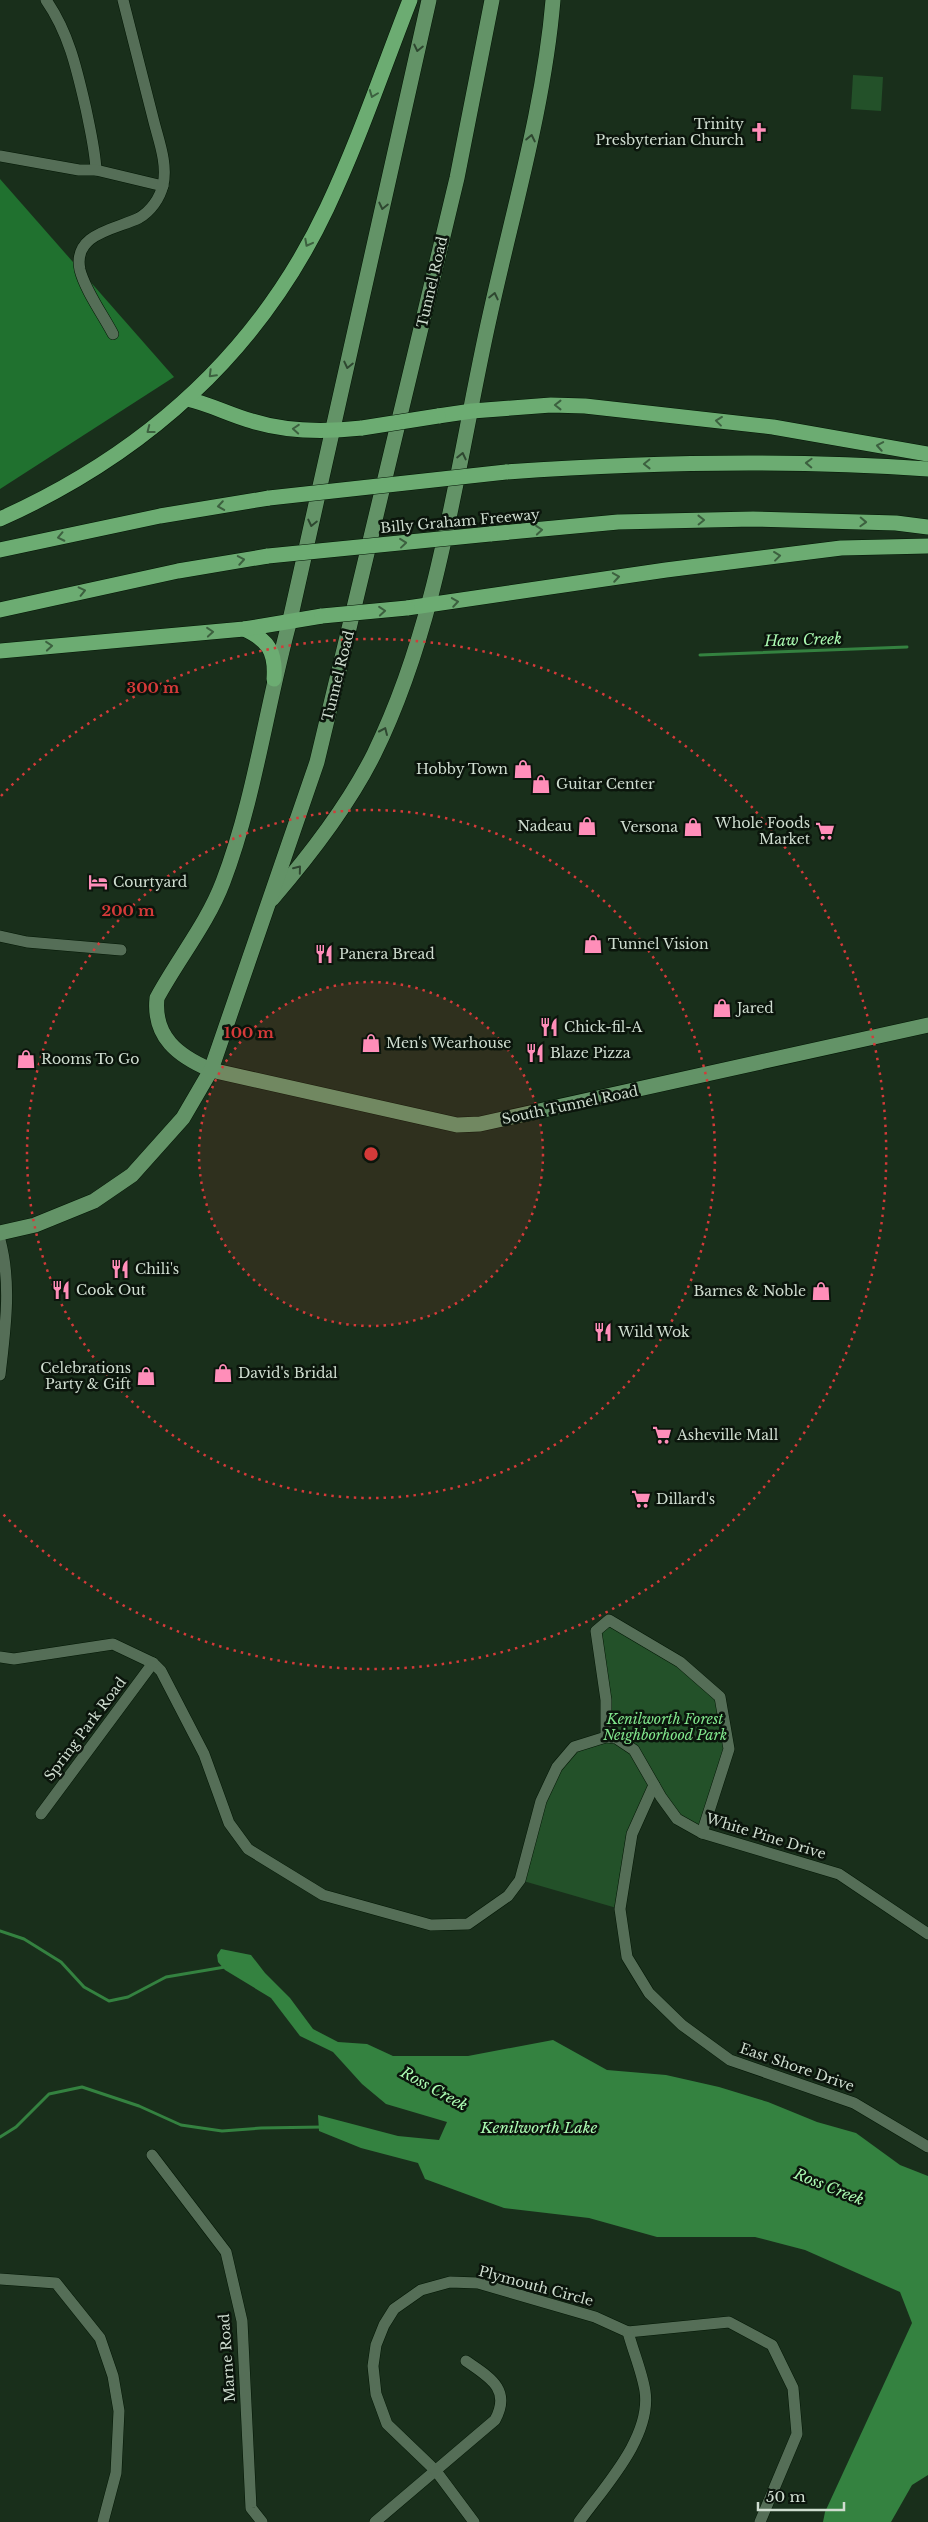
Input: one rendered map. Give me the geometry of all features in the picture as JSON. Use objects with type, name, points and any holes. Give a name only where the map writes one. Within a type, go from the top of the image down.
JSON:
[{"type":"highway","points":[[0,520],[73,482],[113,457],[187,399],[246,338],[278,294],[304,252],[327,208],[410,0]]},
{"type":"highway","points":[[187,399],[206,403],[252,421],[271,426],[333,431],[472,411],[551,405],[621,409],[773,427],[928,454]]},
{"type":"highway","points":[[0,550],[160,516],[269,498],[506,472],[615,464],[760,462],[928,469]]},
{"type":"highway","name":"Billy Graham Freeway","points":[[0,610],[178,571],[268,556],[618,522],[753,519],[896,523],[928,527]]},
{"type":"highway","points":[[0,651],[244,629],[290,620],[429,606],[666,570],[841,548],[928,546]]},
{"type":"highway","points":[[244,629],[260,636],[272,652],[275,664],[274,679]]},
{"type":"main road","name":"South Tunnel Road","points":[[429,0],[290,620],[274,679],[239,834],[222,884],[194,940],[157,998],[156,1011],[164,1038],[179,1053],[211,1070],[457,1125],[480,1124],[928,1025]]},
{"type":"main road","name":"Tunnel Road","points":[[0,1233],[35,1225],[94,1202],[132,1175],[183,1118],[211,1070],[317,762],[457,178],[492,0]]},
{"type":"main road","points":[[266,906],[300,867],[323,835],[373,755],[395,706],[429,606],[472,411],[490,317],[536,112],[550,42],[553,0]]},
{"type":"street","points":[[46,0],[65,32],[77,70],[96,153],[96,170]]},
{"type":"street","points":[[113,334],[86,285],[80,269],[80,255],[90,238],[115,225],[140,217],[147,211],[159,198],[163,186],[164,166],[123,0]]},
{"type":"street","points":[[0,156],[78,170],[96,170],[163,186]]},
{"type":"street","points":[[0,936],[27,942],[121,950]]},
{"type":"street","points":[[0,1240],[5,1257],[7,1294],[0,1375]]},
{"type":"street","points":[[0,1657],[14,1659],[113,1644],[153,1663],[161,1670],[204,1754],[229,1824],[248,1849],[323,1895],[431,1925],[468,1924],[508,1896],[520,1880],[541,1801],[557,1767],[574,1747],[606,1737],[606,1700],[596,1631],[609,1620],[680,1662],[720,1697],[729,1749],[702,1833]]},
{"type":"street","name":"Spring Park Road","points":[[41,1814],[153,1663]]},
{"type":"street","name":"White Pine Drive","points":[[606,1737],[616,1738],[634,1750],[654,1785],[677,1818],[702,1833],[839,1874],[928,1934]]},
{"type":"street","name":"East Shore Drive","points":[[654,1785],[632,1834],[620,1909],[627,1957],[649,1993],[682,2025],[730,2060],[854,2103],[928,2147]]},
{"type":"street","name":"Marne Road","points":[[152,2155],[226,2252],[242,2321],[251,2508],[262,2522]]},
{"type":"street","points":[[0,2278],[56,2283],[100,2338],[113,2376],[119,2411],[116,2473],[104,2522]]},
{"type":"street","name":"Plymouth Circle","points":[[474,2522],[436,2471],[387,2424],[376,2394],[373,2366],[376,2345],[384,2325],[394,2309],[421,2290],[450,2282],[478,2283],[595,2317],[628,2332]]},
{"type":"street","points":[[579,2522],[630,2451],[642,2422],[645,2392],[628,2332],[728,2322],[772,2345],[793,2388],[797,2434],[760,2522]]},
{"type":"street","points":[[375,2522],[495,2420],[502,2408],[502,2394],[488,2376],[466,2361]]},
{"type":"green space","points":[[853,75],[883,77],[881,111],[851,109]]},
{"type":"green space","name":"Kenilworth Forest Neighborhood Park","points":[[609,1620],[680,1662],[720,1697],[729,1749],[702,1833],[677,1819],[654,1785],[632,1834],[620,1909],[520,1880],[541,1801],[574,1747],[606,1736],[596,1631]]},
{"type":"shaded area","points":[[0,179],[174,377],[0,489]]},
{"type":"water","name":"Kenilworth Lake","points":[[221,1949],[251,1955],[265,1973],[290,1998],[313,2029],[338,2042],[367,2044],[393,2056],[468,2056],[553,2040],[607,2070],[666,2075],[719,2087],[768,2102],[817,2122],[856,2133],[900,2165],[928,2176],[928,2475],[912,2485],[891,2522],[823,2522],[825,2512],[912,2323],[900,2292],[805,2250],[755,2237],[657,2237],[589,2218],[504,2208],[425,2179],[418,2163],[361,2148],[319,2131],[318,2115],[398,2136],[439,2140],[447,2122],[386,2104],[362,2084],[333,2052],[300,2036],[271,1998],[225,1970],[218,1962],[217,1955]]},
{"type":"waterway","name":"Haw Creek","points":[[700,655],[907,647]]},
{"type":"waterway","name":"Ross Creek","points":[[0,1931],[24,1939],[61,1962],[84,1987],[109,2001],[128,1997],[166,1977],[225,1967]]},
{"type":"waterway","points":[[0,2137],[16,2127],[49,2094],[82,2087],[139,2106],[181,2125],[222,2131],[322,2127]]},
{"type":"place","name":"Trinity Presbyterian Church","points":[[759,132]]},
{"type":"place","name":"Hobby Town","points":[[523,769]]},
{"type":"place","name":"Guitar Center","points":[[541,784]]},
{"type":"place","name":"Nadeau","points":[[587,826]]},
{"type":"place","name":"Versona","points":[[693,827]]},
{"type":"place","name":"Whole Foods Market","points":[[825,831]]},
{"type":"place","name":"Courtyard","points":[[98,882]]},
{"type":"place","name":"Tunnel Vision","points":[[593,944]]},
{"type":"place","name":"Panera Bread","points":[[324,954]]},
{"type":"place","name":"Jared","points":[[722,1008]]},
{"type":"place","name":"Chick-fil-A","points":[[549,1027]]},
{"type":"place","name":"Men's Wearhouse","points":[[371,1043]]},
{"type":"place","name":"Blaze Pizza","points":[[535,1053]]},
{"type":"place","name":"Rooms To Go","points":[[26,1059]]},
{"type":"place","name":"Chili's","points":[[120,1269]]},
{"type":"place","name":"Cook Out","points":[[61,1290]]},
{"type":"place","name":"Barnes & Noble","points":[[821,1291]]},
{"type":"place","name":"Wild Wok","points":[[603,1332]]},
{"type":"place","name":"David's Bridal","points":[[223,1373]]},
{"type":"place","name":"Celebrations Party & Gift","points":[[146,1376]]},
{"type":"place","name":"Asheville Mall","points":[[662,1435]]},
{"type":"place","name":"Dillard's","points":[[641,1499]]}]
